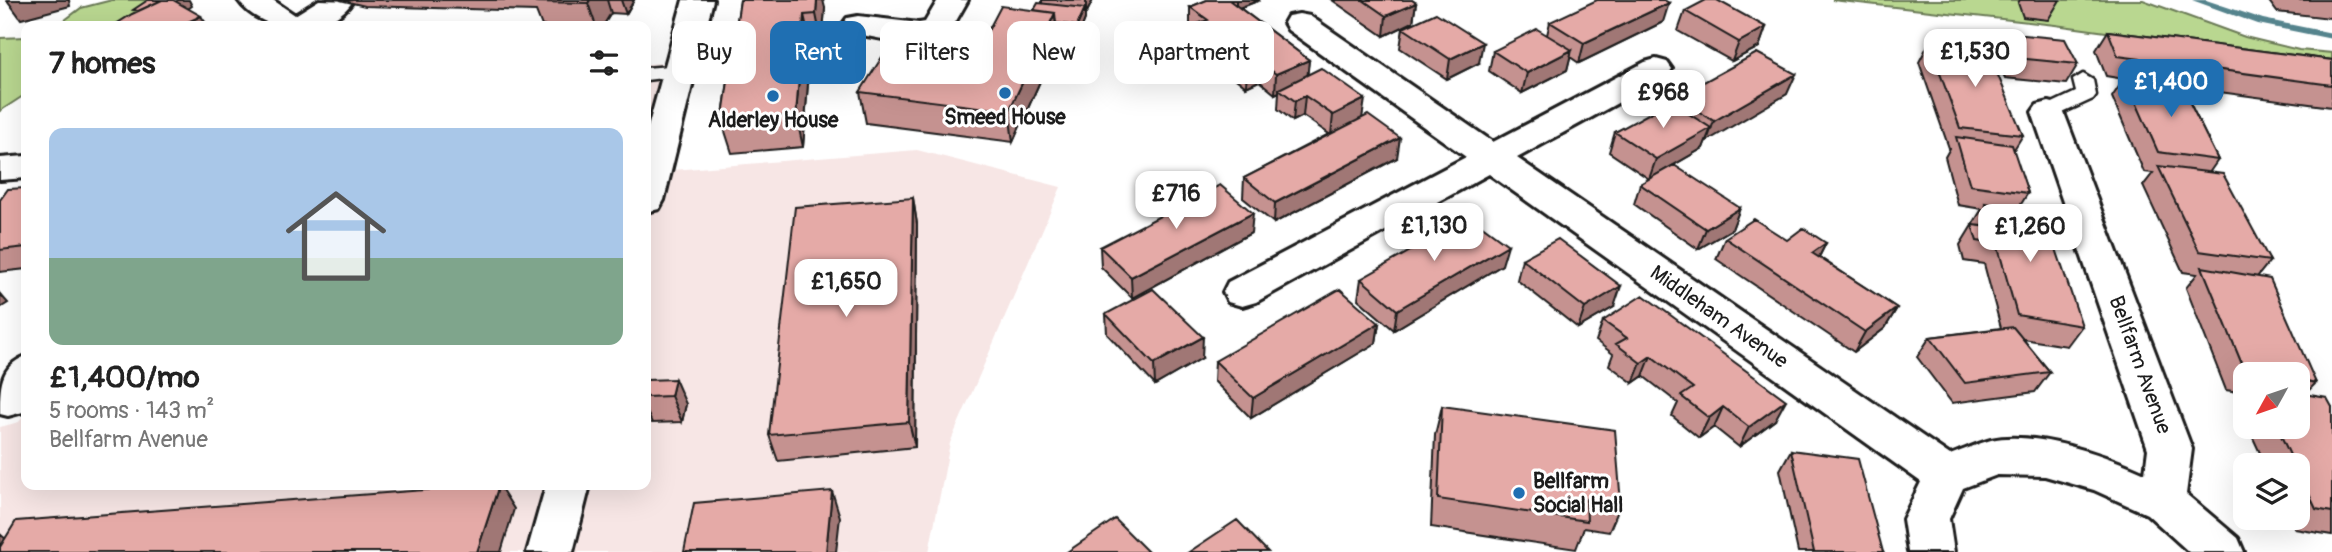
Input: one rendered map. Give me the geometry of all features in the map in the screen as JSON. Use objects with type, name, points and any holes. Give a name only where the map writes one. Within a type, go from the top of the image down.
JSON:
[{"type":"street","points":[[253,0],[283,21]]},
{"type":"street","points":[[693,21],[698,0]]},
{"type":"street","points":[[866,26],[920,33],[937,28],[953,0]]},
{"type":"street","points":[[307,21],[338,1]]},
{"type":"street","name":"Middleham Avenue","points":[[1299,23],[1946,476]]},
{"type":"street","points":[[1242,292],[1656,69]]},
{"type":"street","points":[[651,182],[678,84]]},
{"type":"street","name":"Bellfarm Avenue","points":[[2049,112],[2170,449],[2163,502]]},
{"type":"street","points":[[0,169],[21,167]]},
{"type":"street","points":[[1931,552],[1926,519],[1946,476],[1994,457],[2045,458],[2105,475],[2163,502],[2221,552]]},
{"type":"street","points":[[550,552],[567,490]]},
{"type":"lane","points":[[651,72],[672,66]]},
{"type":"lane","points":[[2049,112],[2086,95],[2082,79]]},
{"type":"shaded area","points":[[672,63],[672,84],[695,84],[673,170],[917,150],[1061,187],[950,443],[929,552],[0,552],[0,427],[21,419],[21,490],[651,490],[651,64]]},
{"type":"green space","points":[[112,0],[166,0],[134,21],[64,21],[81,8]]},
{"type":"green space","points":[[1832,0],[2143,0],[2245,37],[2299,50],[2332,53],[2332,63],[2055,25]]},
{"type":"green space","points":[[21,37],[21,97],[0,111],[0,38]]},
{"type":"building","points":[[148,0],[162,0],[138,11],[133,10]]},
{"type":"building","points":[[162,0],[173,0],[201,16],[190,21],[121,21]]},
{"type":"building","points":[[590,0],[588,3],[533,2]]},
{"type":"building","points":[[740,0],[817,0],[816,14],[804,15],[804,21],[770,21],[770,84],[798,84],[796,115],[722,122],[728,84],[756,84],[756,21],[737,21]]},
{"type":"building","points":[[1207,0],[1229,0],[1257,21],[1205,21],[1208,20],[1190,7]]},
{"type":"building","points":[[1363,0],[1412,0],[1416,3],[1386,16]]},
{"type":"building","points":[[1597,0],[1664,0],[1669,3],[1584,43],[1550,22]]},
{"type":"building","points":[[1706,0],[1717,0],[1766,27],[1739,42],[1685,11]]},
{"type":"building","points":[[1038,3],[1085,8],[1079,21],[1056,21],[1055,13],[1034,10]]},
{"type":"building","points":[[1001,6],[1055,13],[1051,21],[1007,21],[1007,84],[1022,84],[1009,111],[860,92],[880,60],[880,84],[993,84],[993,21]]},
{"type":"building","points":[[1436,13],[1483,43],[1450,59],[1403,28]]},
{"type":"building","points":[[1537,29],[1572,50],[1527,73],[1493,51]]},
{"type":"building","points":[[2108,31],[2332,60],[2332,85],[2118,56]]},
{"type":"building","points":[[2004,33],[2065,39],[2078,64],[2016,58]]},
{"type":"building","points":[[1274,34],[1309,60],[1274,72]]},
{"type":"building","points":[[1929,43],[1987,49],[2023,135],[1960,128]]},
{"type":"building","points":[[1757,53],[1796,74],[1714,121],[1676,97]]},
{"type":"building","points":[[1321,68],[1365,99],[1333,115],[1305,96],[1295,101],[1279,89]]},
{"type":"building","points":[[2125,77],[2181,85],[2218,160],[2158,152]]},
{"type":"building","points":[[1670,102],[1711,128],[1656,159],[1615,132]]},
{"type":"building","points":[[1368,115],[1400,138],[1275,203],[1244,178]]},
{"type":"building","points":[[1956,137],[2012,145],[2028,193],[1970,185]]},
{"type":"building","points":[[1674,165],[1740,208],[1706,229],[1640,184]]},
{"type":"building","points":[[2158,166],[2223,174],[2270,261],[2199,251]]},
{"type":"building","points":[[1220,185],[1253,213],[1131,277],[1100,247]]},
{"type":"building","points":[[21,188],[21,248],[0,250],[0,200],[8,189]]},
{"type":"building","points":[[913,198],[909,422],[769,435],[795,207]]},
{"type":"building","points":[[1985,203],[2044,213],[2082,326],[2017,315],[1997,244],[1977,241],[1972,225],[1991,227]]},
{"type":"building","points":[[1470,217],[1508,245],[1397,310],[1361,279]]},
{"type":"building","points":[[1754,219],[1787,240],[1803,228],[1826,243],[1812,253],[1897,308],[1865,332],[1725,238]]},
{"type":"building","points":[[1558,239],[1621,286],[1585,308],[1522,259]]},
{"type":"building","points":[[2202,267],[2270,279],[2307,362],[2241,362]]},
{"type":"building","points":[[1153,289],[1203,337],[1154,364],[1106,314]]},
{"type":"building","points":[[1340,289],[1379,323],[1253,398],[1215,361]]},
{"type":"building","points":[[1643,295],[1786,400],[1749,427],[1723,407],[1709,418],[1681,396],[1693,388],[1651,356],[1641,363],[1616,344],[1627,338],[1603,321]]},
{"type":"building","points":[[2013,327],[2050,372],[1965,383],[1930,337]]},
{"type":"building","points":[[2310,369],[2316,383],[2310,382]]},
{"type":"building","points":[[675,379],[671,396],[651,397],[651,380]]},
{"type":"building","points":[[2310,395],[2327,398],[2332,407],[2332,512],[2316,509],[2310,496],[2310,453],[2289,453],[2283,439],[2310,439]]},
{"type":"building","name":"Bellfarm Social Hall","points":[[1442,406],[1615,430],[1621,504],[1586,499],[1587,521],[1438,499]]},
{"type":"building","points":[[1791,450],[1858,459],[1883,552],[1814,552]]},
{"type":"building","points":[[425,490],[497,490],[477,552],[0,552],[0,547],[16,521]]},
{"type":"building","points":[[832,491],[826,552],[684,552],[694,503]]},
{"type":"building","points":[[1115,519],[1148,552],[1067,552]]},
{"type":"building","points":[[1237,520],[1268,552],[1189,552]]},
{"type":"waterway","points":[[2197,0],[2261,22],[2332,36]]},
{"type":"place","name":"Smeed House","points":[[1005,93]]},
{"type":"place","name":"Alderley House","points":[[773,96]]},
{"type":"place","name":"Bellfarm Social Hall","points":[[1519,493]]}]
